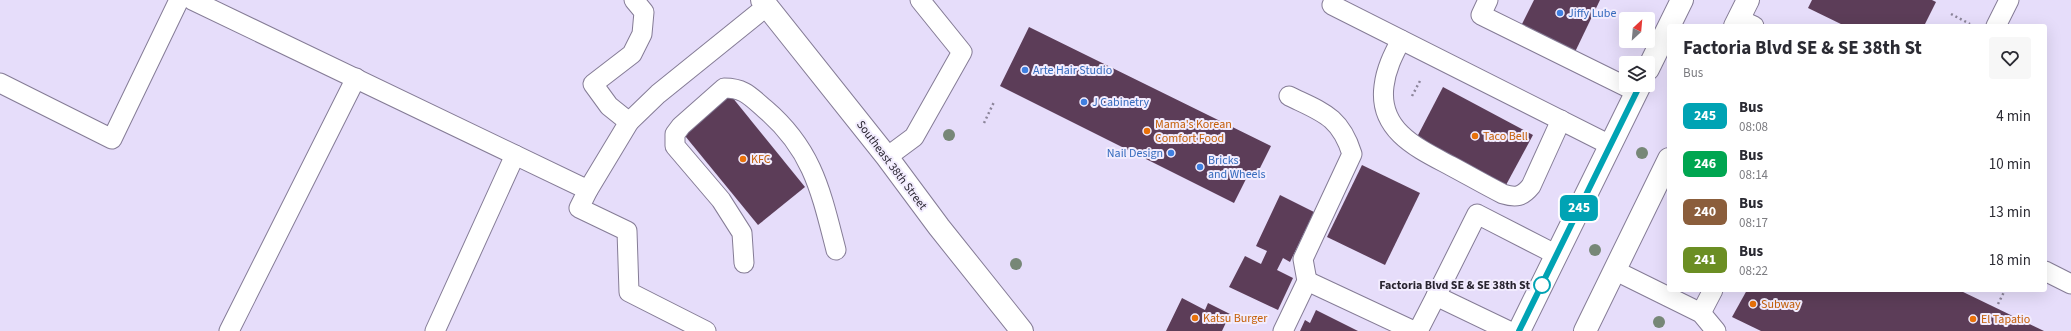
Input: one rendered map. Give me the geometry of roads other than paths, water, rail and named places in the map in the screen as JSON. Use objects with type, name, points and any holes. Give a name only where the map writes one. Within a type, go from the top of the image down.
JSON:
[{"type":"main road","points":[[1670,24],[1682,0]]},
{"type":"main road","name":"Southeast 38th Street","points":[[764,3],[887,157],[939,227],[1022,331]]},
{"type":"main road","points":[[1654,56],[1667,30]]},
{"type":"main road","points":[[1519,331],[1636,92]]},
{"type":"main road","points":[[1584,331],[1667,163]]},
{"type":"lane","points":[[0,83],[112,139],[179,0]]},
{"type":"lane","points":[[192,0],[588,190]]},
{"type":"lane","points":[[629,122],[609,106],[593,84],[632,54],[642,34],[644,12],[634,0]]},
{"type":"lane","points":[[887,157],[914,137],[962,52],[920,0]]},
{"type":"lane","points":[[1488,0],[1481,15],[1619,79]]},
{"type":"lane","points":[[1997,24],[2009,0]]},
{"type":"lane","points":[[706,331],[629,292],[627,231],[580,208],[588,190],[629,122],[658,94],[764,3]]},
{"type":"lane","points":[[1332,5],[1610,145]]},
{"type":"lane","points":[[1401,40],[1389,64],[1384,87],[1386,106],[1392,123],[1413,146],[1503,194],[1514,197],[1524,194],[1531,186],[1561,120]]},
{"type":"lane","points":[[228,331],[356,78]]},
{"type":"lane","points":[[744,263],[742,233],[721,200],[675,146],[675,134],[681,126],[724,88],[737,88],[746,92],[782,124],[800,148],[810,164],[820,189],[836,250]]},
{"type":"lane","points":[[1283,331],[1307,281],[1304,258],[1352,154],[1348,139],[1340,126],[1327,115],[1289,96]]},
{"type":"lane","points":[[435,331],[515,155]]},
{"type":"lane","points":[[1418,331],[1477,214],[1556,254]]},
{"type":"lane","points":[[1614,270],[1701,313],[1716,331]]},
{"type":"lane","points":[[2047,272],[2071,284]]},
{"type":"lane","points":[[1307,281],[1414,331]]},
{"type":"lane","points":[[1701,313],[1713,292]]},
{"type":"lane","points":[[1436,296],[1509,331]]},
{"type":"place","name":"Jiffy Lube","points":[[1560,13]]},
{"type":"place","name":"Arte Hair Studio","points":[[1025,70]]},
{"type":"place","name":"J Cabinetry","points":[[1084,102]]},
{"type":"place","name":"Mama's Korean Comfort Food","points":[[1147,131]]},
{"type":"place","name":"Taco Bell","points":[[1475,136]]},
{"type":"place","name":"Nail Design","points":[[1171,153]]},
{"type":"place","name":"KFC","points":[[743,159]]},
{"type":"place","name":"Bricks and Wheels","points":[[1200,167]]},
{"type":"place","name":"Factoria Blvd SE & SE 38th St","points":[[1542,285]]},
{"type":"place","name":"Subway","points":[[1753,304]]},
{"type":"place","name":"Katsu Burger","points":[[1195,318]]},
{"type":"place","name":"El Tapatio","points":[[1973,319]]}]
